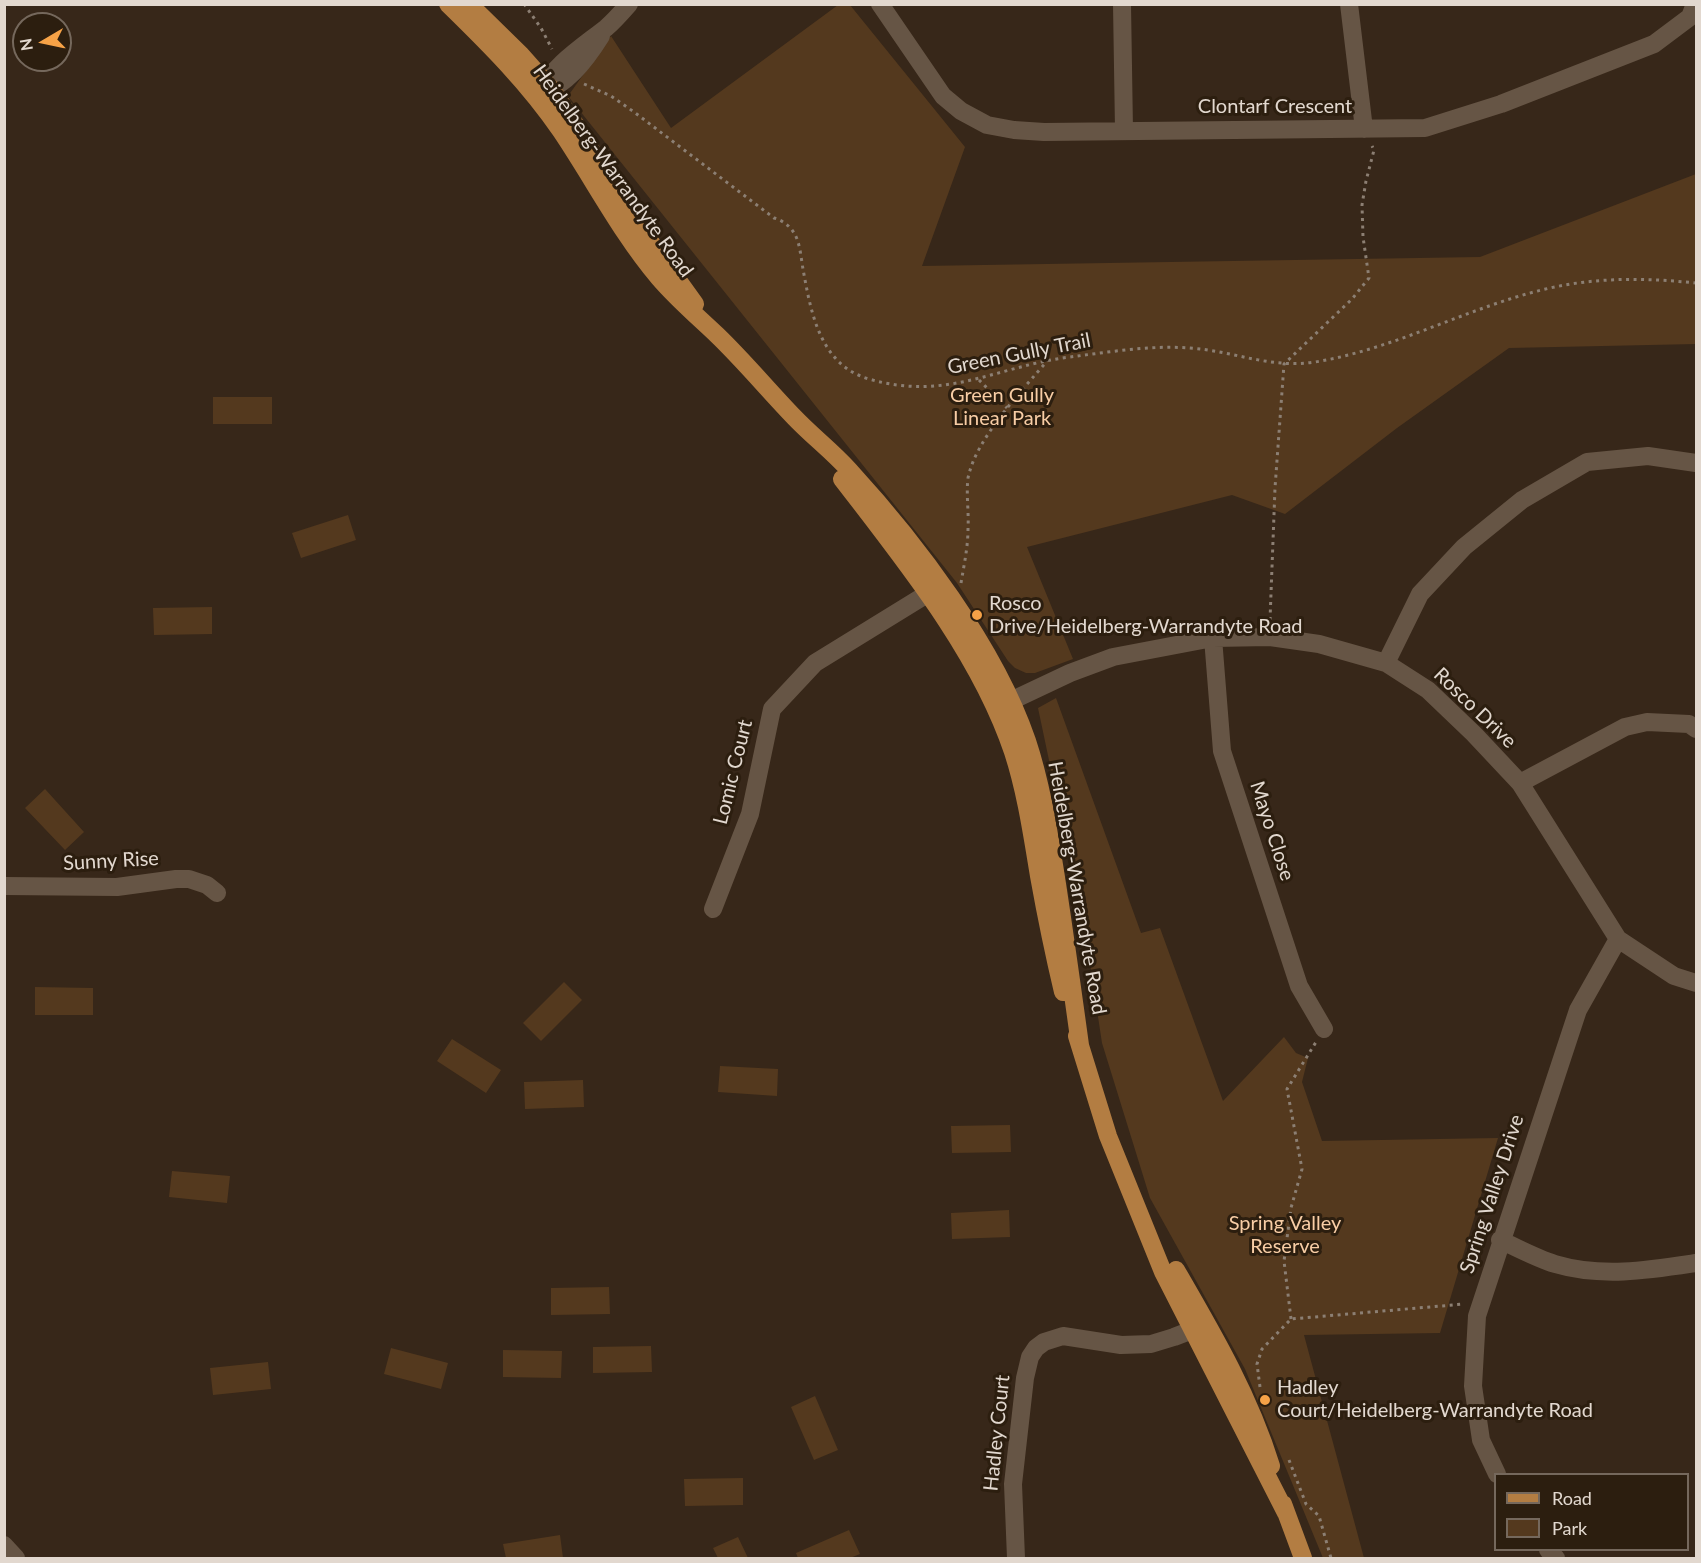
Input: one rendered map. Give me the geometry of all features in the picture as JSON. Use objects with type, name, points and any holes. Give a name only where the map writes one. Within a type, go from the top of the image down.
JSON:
[{"type":"main road","name":"Heidelberg-Warrandyte Road","points":[[448,4],[500,56],[544,90]]},
{"type":"main road","name":"Heidelberg-Warrandyte Road","points":[[469,4],[506,40],[544,90],[573,121],[632,215],[717,335],[797,420],[847,467],[883,509],[935,590],[995,669],[1003,705],[1027,741],[1042,803],[1080,1045],[1108,1136],[1141,1217],[1170,1261],[1200,1327],[1241,1388],[1262,1437],[1303,1558]]},
{"type":"street","points":[[544,90],[629,4]]},
{"type":"street","name":"Clontarf Crescent","points":[[880,4],[943,96],[961,111],[987,125],[1044,132],[1425,128],[1502,104],[1654,44],[1690,17],[1695,4]]},
{"type":"street","points":[[1122,4],[1124,130]]},
{"type":"street","points":[[1349,4],[1364,129]]},
{"type":"street","points":[[1386,663],[1420,594],[1464,547],[1522,500],[1587,462],[1648,456],[1696,463]]},
{"type":"street","name":"Lomic Court","points":[[713,909],[750,814],[772,709],[815,663],[935,590]]},
{"type":"street","name":"Rosco Drive","points":[[1003,705],[1070,673],[1113,657],[1213,638],[1270,637],[1319,644],[1386,663],[1428,690],[1520,783],[1618,939],[1674,976],[1696,983]]},
{"type":"street","name":"Mayo Close","points":[[1213,638],[1222,751],[1299,986],[1324,1029]]},
{"type":"street","points":[[1520,783],[1625,727],[1647,722],[1689,724],[1696,729]]},
{"type":"street","name":"Sunny Rise","points":[[4,886],[117,887],[189,879],[207,885],[217,893]]},
{"type":"street","name":"Spring Valley Drive","points":[[1497,1473],[1481,1440],[1473,1386],[1477,1316],[1500,1240],[1578,1010],[1618,939]]},
{"type":"street","points":[[1500,1240],[1555,1264],[1590,1272],[1636,1272],[1696,1263]]},
{"type":"street","name":"Hadley Court","points":[[1016,1558],[1013,1512],[1014,1475],[1025,1378],[1030,1357],[1036,1348],[1054,1337],[1063,1336],[1121,1345],[1144,1344],[1163,1341],[1200,1327]]},
{"type":"street","points":[[4,1545],[16,1558]]},
{"type":"path","name":"Green Gully Trail","points":[[524,4],[541,28],[553,52],[576,81],[611,96],[634,112],[774,218],[782,220],[795,234],[811,308],[829,351],[843,367],[869,379],[911,387],[949,385],[979,380],[1048,360],[1103,353],[1191,348],[1284,364],[1315,362],[1428,329],[1526,294],[1571,283],[1617,278],[1696,283]]},
{"type":"path","points":[[1270,637],[1275,488],[1284,364],[1352,299],[1369,278],[1363,237],[1362,205],[1374,150],[1364,129]]},
{"type":"path","points":[[960,588],[968,530],[967,492],[970,469],[1007,408],[1048,360]]},
{"type":"path","points":[[979,380],[1007,408]]},
{"type":"path","points":[[1291,1319],[1284,1262],[1292,1208],[1302,1169],[1287,1089],[1324,1029]]},
{"type":"path","points":[[1261,1394],[1257,1364],[1262,1349],[1291,1319],[1480,1303]]},
{"type":"path","points":[[1288,1460],[1306,1504],[1319,1516],[1331,1558]]},
{"type":"green space","name":"Green Gully Linear Park","points":[[838,5],[850,5],[965,147],[922,266],[1480,257],[1696,174],[1696,344],[1509,348],[1397,428],[1285,514],[1232,495],[1027,547],[1073,659],[1035,673],[1026,673],[1015,668],[1008,661],[957,583],[568,96],[611,36],[671,128]]},
{"type":"green space","points":[[213,397],[272,397],[272,424],[213,424]]},
{"type":"green space","points":[[348,515],[356,540],[301,558],[292,533]]},
{"type":"green space","points":[[212,607],[212,634],[154,635],[153,608]]},
{"type":"green space","name":"Spring Valley Reserve","points":[[1056,698],[1141,933],[1160,928],[1223,1101],[1284,1037],[1296,1053],[1308,1058],[1302,1082],[1322,1141],[1498,1138],[1440,1333],[1304,1335],[1364,1558],[1323,1558],[1245,1369],[1150,1198],[1102,1043],[1085,931],[1038,708]]},
{"type":"green space","points":[[45,789],[84,832],[65,850],[25,808]]},
{"type":"green space","points":[[564,982],[582,1000],[541,1041],[523,1023]]},
{"type":"green space","points":[[35,987],[93,988],[93,1015],[35,1015]]},
{"type":"green space","points":[[452,1039],[501,1070],[486,1093],[437,1061]]},
{"type":"green space","points":[[720,1066],[778,1069],[777,1096],[718,1092]]},
{"type":"green space","points":[[583,1080],[584,1107],[525,1109],[524,1082]]},
{"type":"green space","points":[[1010,1125],[1011,1152],[952,1153],[951,1126]]},
{"type":"green space","points":[[172,1171],[230,1176],[227,1203],[169,1197]]},
{"type":"green space","points":[[1009,1210],[1010,1237],[952,1239],[951,1213]]},
{"type":"green space","points":[[609,1287],[610,1314],[551,1315],[551,1288]]},
{"type":"green space","points":[[651,1346],[652,1372],[593,1373],[593,1347]]},
{"type":"green space","points":[[391,1348],[448,1363],[441,1389],[384,1374]]},
{"type":"green space","points":[[503,1350],[562,1351],[561,1378],[503,1377]]},
{"type":"green space","points":[[268,1362],[271,1389],[213,1395],[210,1368]]},
{"type":"green space","points":[[815,1396],[838,1450],[814,1460],[791,1407]]},
{"type":"green space","points":[[743,1478],[743,1505],[685,1506],[684,1479]]},
{"type":"green space","points":[[849,1530],[860,1554],[850,1558],[798,1558],[796,1553]]},
{"type":"green space","points":[[560,1535],[563,1558],[506,1558],[503,1544]]},
{"type":"green space","points":[[738,1537],[748,1558],[718,1558],[713,1548]]},
{"type":"place","name":"Rosco Drive/Heidelberg-Warrandyte Road","points":[[977,615]]},
{"type":"place","name":"Hadley Court/Heidelberg-Warrandyte Road","points":[[1265,1400]]}]
